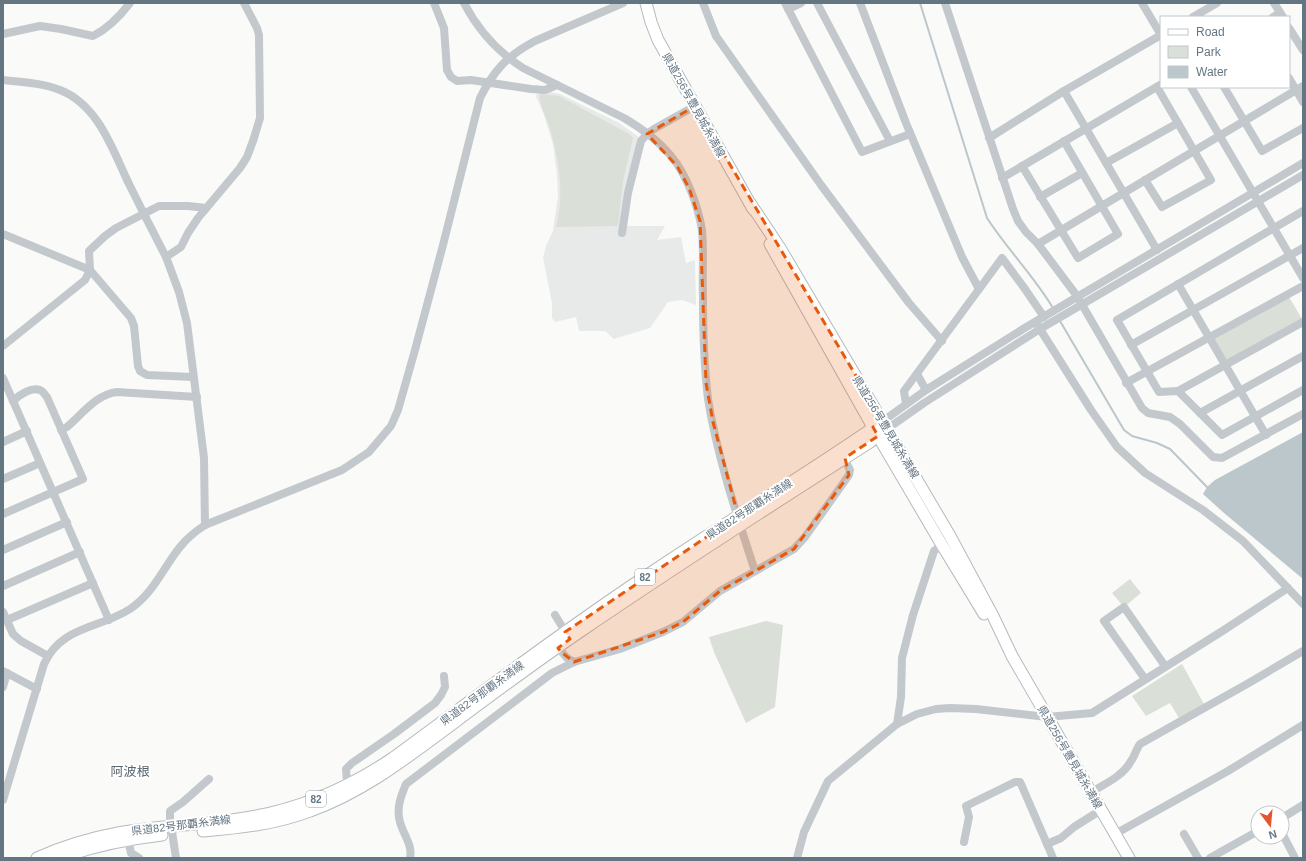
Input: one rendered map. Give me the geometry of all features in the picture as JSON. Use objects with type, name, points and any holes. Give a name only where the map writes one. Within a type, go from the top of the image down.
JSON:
[{"type":"main road","name":"県道256号豊見城糸満線","points":[[646,3],[658,40],[750,203],[773,251],[942,545],[987,619],[1012,656],[1129,858]]},
{"type":"main road","name":"県道256号豊見城糸満線","points":[[750,203],[780,248],[950,536],[993,616],[1012,656]]},
{"type":"main road","name":"県道82号那覇糸満線","points":[[60,858],[118,841],[274,822],[311,811],[351,788],[568,635],[650,573],[740,521],[885,425]]},
{"type":"main road","name":"県道82号那覇糸満線","points":[[37,858],[78,843],[117,833],[214,823],[269,813],[351,788]]},
{"type":"street","points":[[3,34],[40,26],[93,36],[100,33],[118,18],[130,3]]},
{"type":"street","points":[[166,257],[181,247],[188,233],[206,208],[240,168],[247,157],[253,141],[260,118],[259,35],[244,3]]},
{"type":"street","points":[[434,3],[444,28],[447,70],[451,77],[457,81],[470,80],[487,84],[545,90],[556,85]]},
{"type":"street","points":[[464,3],[477,25],[492,44],[508,59],[556,85],[624,118],[647,134],[671,156],[692,194],[700,221],[703,248],[704,358],[706,383],[713,422],[729,487],[755,571]]},
{"type":"street","points":[[3,800],[48,656],[57,645],[67,636],[109,620],[131,608],[151,589],[179,548],[192,534],[205,525],[342,470],[368,452],[391,426],[398,410],[415,350],[480,98],[487,84],[498,67],[523,47],[623,3]]},
{"type":"street","points":[[703,3],[716,36],[820,185],[909,303],[942,341]]},
{"type":"street","points":[[801,3],[787,6],[862,152],[910,134]]},
{"type":"street","points":[[817,3],[890,142]]},
{"type":"street","points":[[860,3],[910,134],[962,257],[979,289]]},
{"type":"street","points":[[945,3],[1002,178],[1018,221],[1038,244],[1077,296],[1126,383],[1142,408],[1148,413],[1170,417],[1180,424],[1213,458],[1222,458],[1303,414]]},
{"type":"street","points":[[1142,3],[1160,33]]},
{"type":"street","points":[[1195,16],[1217,3]]},
{"type":"street","points":[[1274,3],[1278,16]]},
{"type":"street","points":[[1290,30],[1303,50]]},
{"type":"street","points":[[989,138],[1064,91],[1160,36]]},
{"type":"street","points":[[1290,79],[1300,88],[1303,102]]},
{"type":"street","points":[[3,80],[43,85],[61,90],[86,107],[96,119],[105,134],[166,257],[179,292],[187,323],[204,458],[205,525]]},
{"type":"street","points":[[1002,178],[1159,86]]},
{"type":"street","points":[[1145,180],[1162,207],[1211,180],[1178,123],[1160,88]]},
{"type":"street","points":[[1193,88],[1303,278]]},
{"type":"street","points":[[1226,88],[1262,151],[1303,128]]},
{"type":"street","points":[[1038,244],[1300,88]]},
{"type":"street","points":[[1064,91],[1157,250]]},
{"type":"street","points":[[622,233],[628,193],[641,141],[647,134],[695,106]]},
{"type":"street","points":[[1106,163],[1178,123]]},
{"type":"street","points":[[1022,166],[1078,258],[1118,234],[1064,141]]},
{"type":"street","points":[[885,425],[924,403],[1038,325],[1077,296],[1303,163]]},
{"type":"street","points":[[1040,196],[1082,173]]},
{"type":"street","points":[[1047,318],[1071,311],[1303,175]]},
{"type":"street","points":[[3,346],[85,280],[90,270],[89,251],[116,228],[159,206],[188,206],[206,208]]},
{"type":"street","points":[[1303,211],[1117,320],[1159,392],[1178,391],[1303,322]]},
{"type":"street","points":[[3,234],[90,270],[131,318],[134,326],[138,366],[140,372],[147,375],[194,377]]},
{"type":"street","points":[[1131,345],[1303,248]]},
{"type":"street","points":[[906,404],[904,391],[1002,258],[1047,318]]},
{"type":"street","points":[[1178,284],[1266,435]]},
{"type":"street","points":[[1126,383],[1303,286]]},
{"type":"street","points":[[885,425],[906,404],[926,390],[1038,325]]},
{"type":"street","points":[[1038,325],[1091,410],[1117,448],[1145,473],[1203,510],[1243,542],[1303,604]]},
{"type":"street","points":[[1200,413],[1303,356]]},
{"type":"street","points":[[917,374],[926,390]]},
{"type":"street","points":[[3,378],[109,620]]},
{"type":"street","points":[[3,514],[82,479],[47,397],[41,391],[34,390],[18,395],[13,400]]},
{"type":"street","points":[[1178,391],[1222,435],[1303,390]]},
{"type":"street","points":[[61,430],[68,427],[101,397],[109,393],[118,392],[197,396]]},
{"type":"street","points":[[3,442],[27,431]]},
{"type":"street","points":[[410,858],[410,848],[399,821],[400,800],[406,784],[552,673],[574,662],[620,649],[663,632],[683,622],[720,591],[794,550],[849,475],[850,470],[842,454]]},
{"type":"street","points":[[3,479],[40,463]]},
{"type":"street","points":[[3,550],[67,522]]},
{"type":"street","points":[[897,724],[902,685],[902,658],[934,551],[942,545]]},
{"type":"street","points":[[3,586],[80,552]]},
{"type":"street","points":[[7,620],[93,583]]},
{"type":"street","points":[[797,858],[804,832],[828,782],[897,724],[917,714],[936,709],[950,708],[969,708],[1047,717],[1092,713],[1288,588]]},
{"type":"street","points":[[1145,679],[1104,621],[1124,608],[1165,666]]},
{"type":"street","points":[[3,612],[13,634],[21,641],[48,656]]},
{"type":"street","points":[[555,615],[568,635]]},
{"type":"street","points":[[555,644],[567,658],[574,662]]},
{"type":"street","points":[[1091,792],[1120,774],[1131,761],[1140,744],[1303,651]]},
{"type":"street","points":[[3,687],[5,672],[37,689]]},
{"type":"street","points":[[351,788],[347,780],[346,769],[352,763],[435,703],[445,687],[444,676]]},
{"type":"street","points":[[1115,834],[1228,771],[1303,725]]},
{"type":"street","points":[[176,858],[170,811],[183,802],[209,779]]},
{"type":"street","points":[[964,842],[969,817],[966,806],[1015,782],[1020,782],[1053,858]]},
{"type":"street","points":[[1290,813],[1303,805]]},
{"type":"street","points":[[1047,844],[1061,838],[1078,824],[1101,810]]},
{"type":"street","points":[[1184,834],[1198,858]]},
{"type":"street","points":[[1210,858],[1250,836]]},
{"type":"street","points":[[128,840],[131,853],[139,858]]},
{"type":"street","points":[[1288,845],[1295,858]]},
{"type":"highlighted area","points":[[695,106],[883,421],[873,427],[878,436],[845,458],[849,475],[794,549],[720,591],[683,622],[663,632],[574,662],[558,648],[570,639],[565,632],[738,516],[713,422],[706,383],[700,221],[689,188],[677,166],[647,134]]},
{"type":"shaded area","points":[[538,92],[560,94],[619,123],[639,137],[627,226],[665,226],[657,240],[681,237],[686,263],[695,260],[696,305],[682,300],[668,302],[650,328],[614,339],[605,331],[579,331],[576,317],[555,322],[552,318],[552,303],[543,258],[546,246],[553,231],[558,196],[557,174],[553,144],[536,96]]},
{"type":"green space","points":[[540,94],[559,96],[629,134],[633,138],[623,181],[618,226],[556,227],[560,202],[560,176],[556,151],[541,105]]},
{"type":"green space","points":[[1289,297],[1302,319],[1227,361],[1213,339]]},
{"type":"green space","points":[[1130,579],[1141,593],[1124,607],[1112,593]]},
{"type":"green space","points":[[766,621],[783,625],[775,707],[746,723],[714,652],[709,637]]},
{"type":"green space","points":[[1182,664],[1204,704],[1179,718],[1170,703],[1146,716],[1132,696]]},
{"type":"water","points":[[1303,432],[1303,579],[1203,494],[1207,487],[1215,480]]},
{"type":"waterway","points":[[920,3],[987,218],[1046,296],[1053,308]]},
{"type":"waterway","points":[[1060,321],[1124,430],[1132,436],[1157,443],[1170,449],[1207,487]]},
{"type":"district","name":"阿波根","points":[[130,771]]}]
